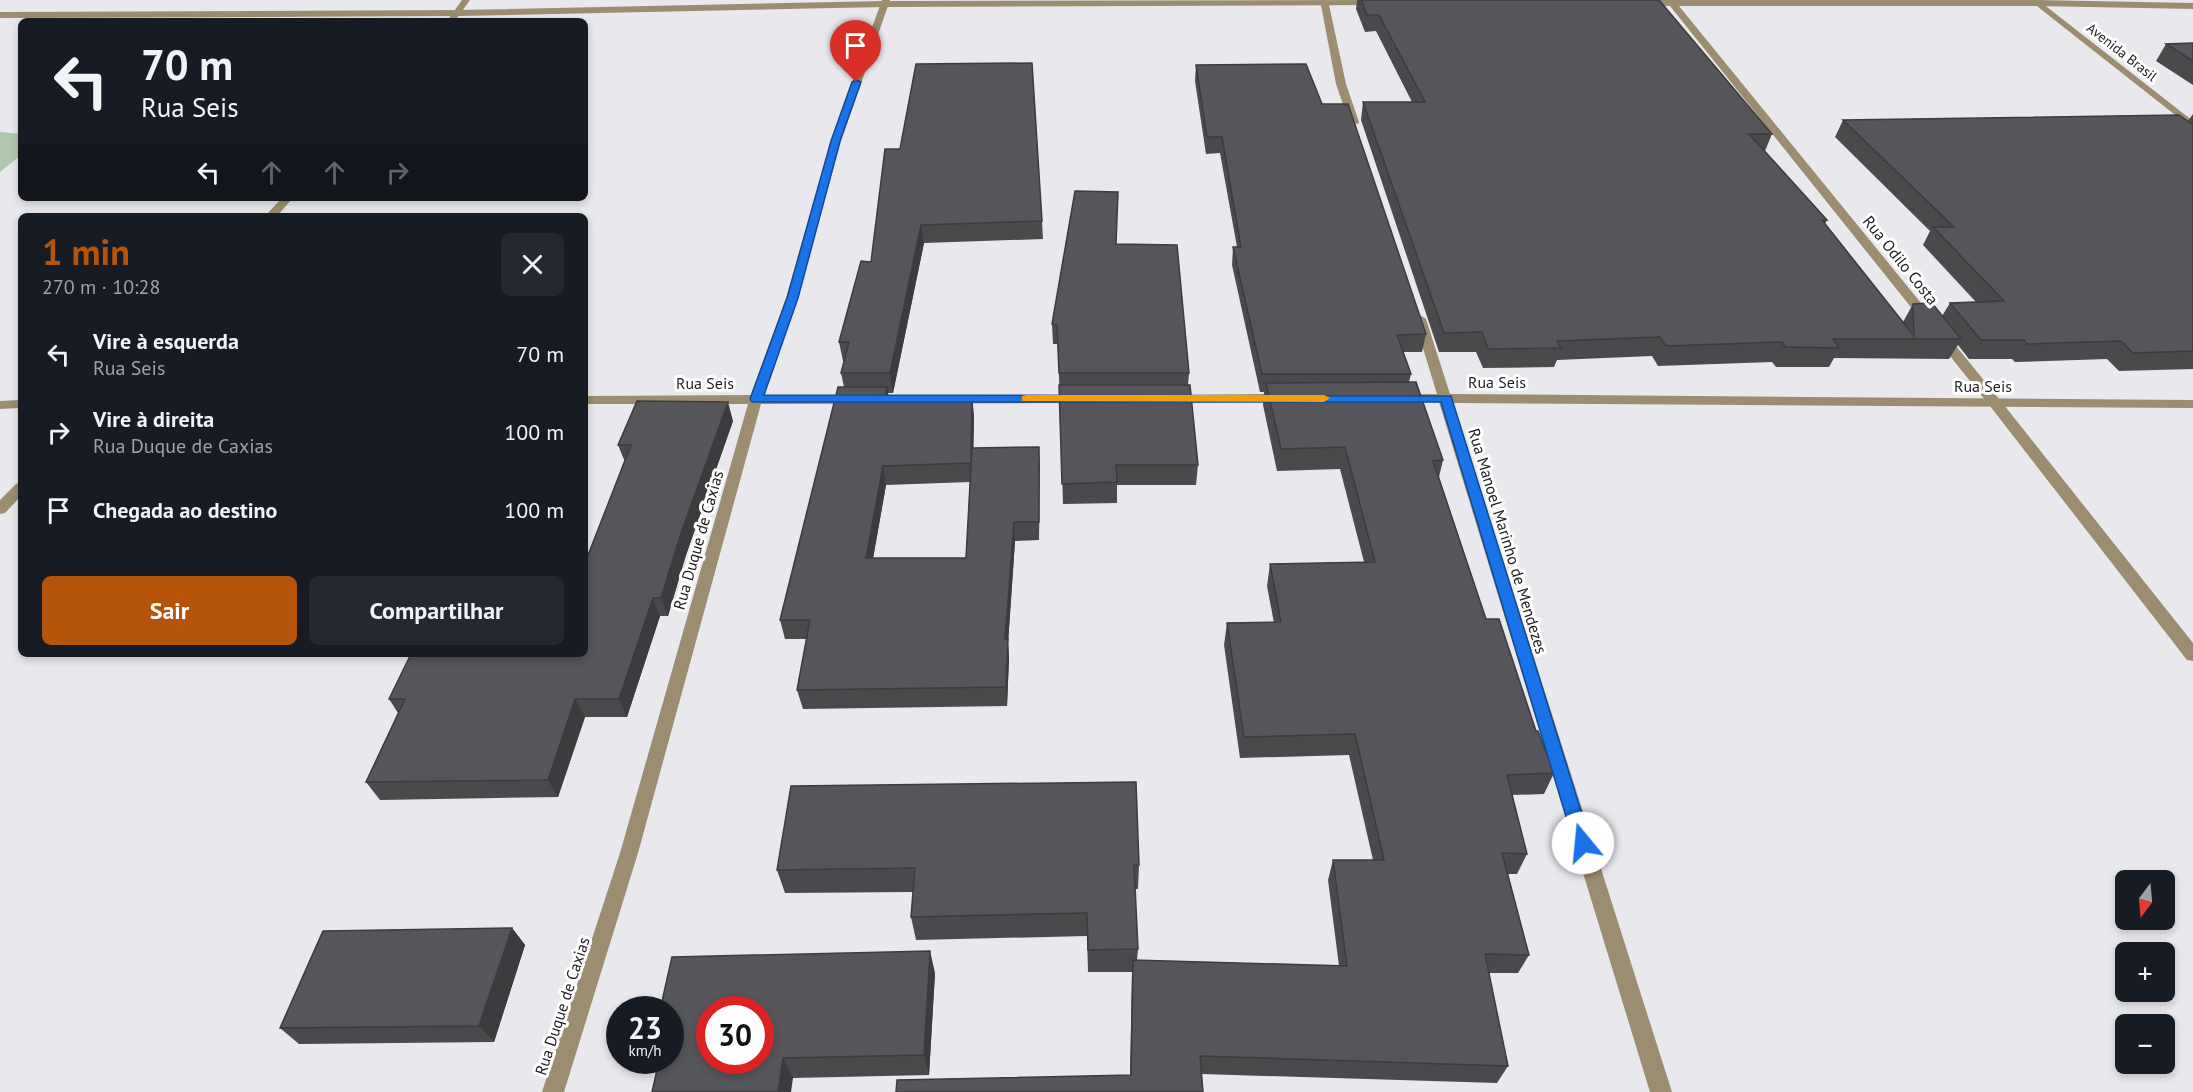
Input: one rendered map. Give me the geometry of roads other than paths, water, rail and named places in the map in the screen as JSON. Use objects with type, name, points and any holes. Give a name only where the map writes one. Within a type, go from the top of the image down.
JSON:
[{"type":"street","points":[[454,18],[466,0]]},
{"type":"street","name":"Rua Odilo Costa","points":[[1671,1],[1995,403],[2193,654]]},
{"type":"street","points":[[1626,3],[2035,1],[2193,6]]},
{"type":"street","name":"Avenida Brasil","points":[[2035,1],[2193,126]]},
{"type":"street","points":[[0,15],[458,13],[885,2],[1382,3]]},
{"type":"street","name":"Rua Duque de Caxias","points":[[553,1092],[629,853],[756,399],[792,298],[836,141],[885,2]]},
{"type":"street","points":[[1324,2],[1341,84],[1360,140]]},
{"type":"street","points":[[274,213],[285,201]]},
{"type":"street","name":"Rua Manoel Marinho de Mendezes","points":[[1416,309],[1446,398],[1661,1092]]},
{"type":"street","points":[[1161,399],[1304,398]]},
{"type":"street","name":"Rua Seis","points":[[1387,398],[2193,404]]},
{"type":"street","name":"Rua Seis","points":[[588,400],[1089,399]]},
{"type":"street","points":[[0,405],[18,404]]},
{"type":"street","points":[[0,509],[18,489]]}]
